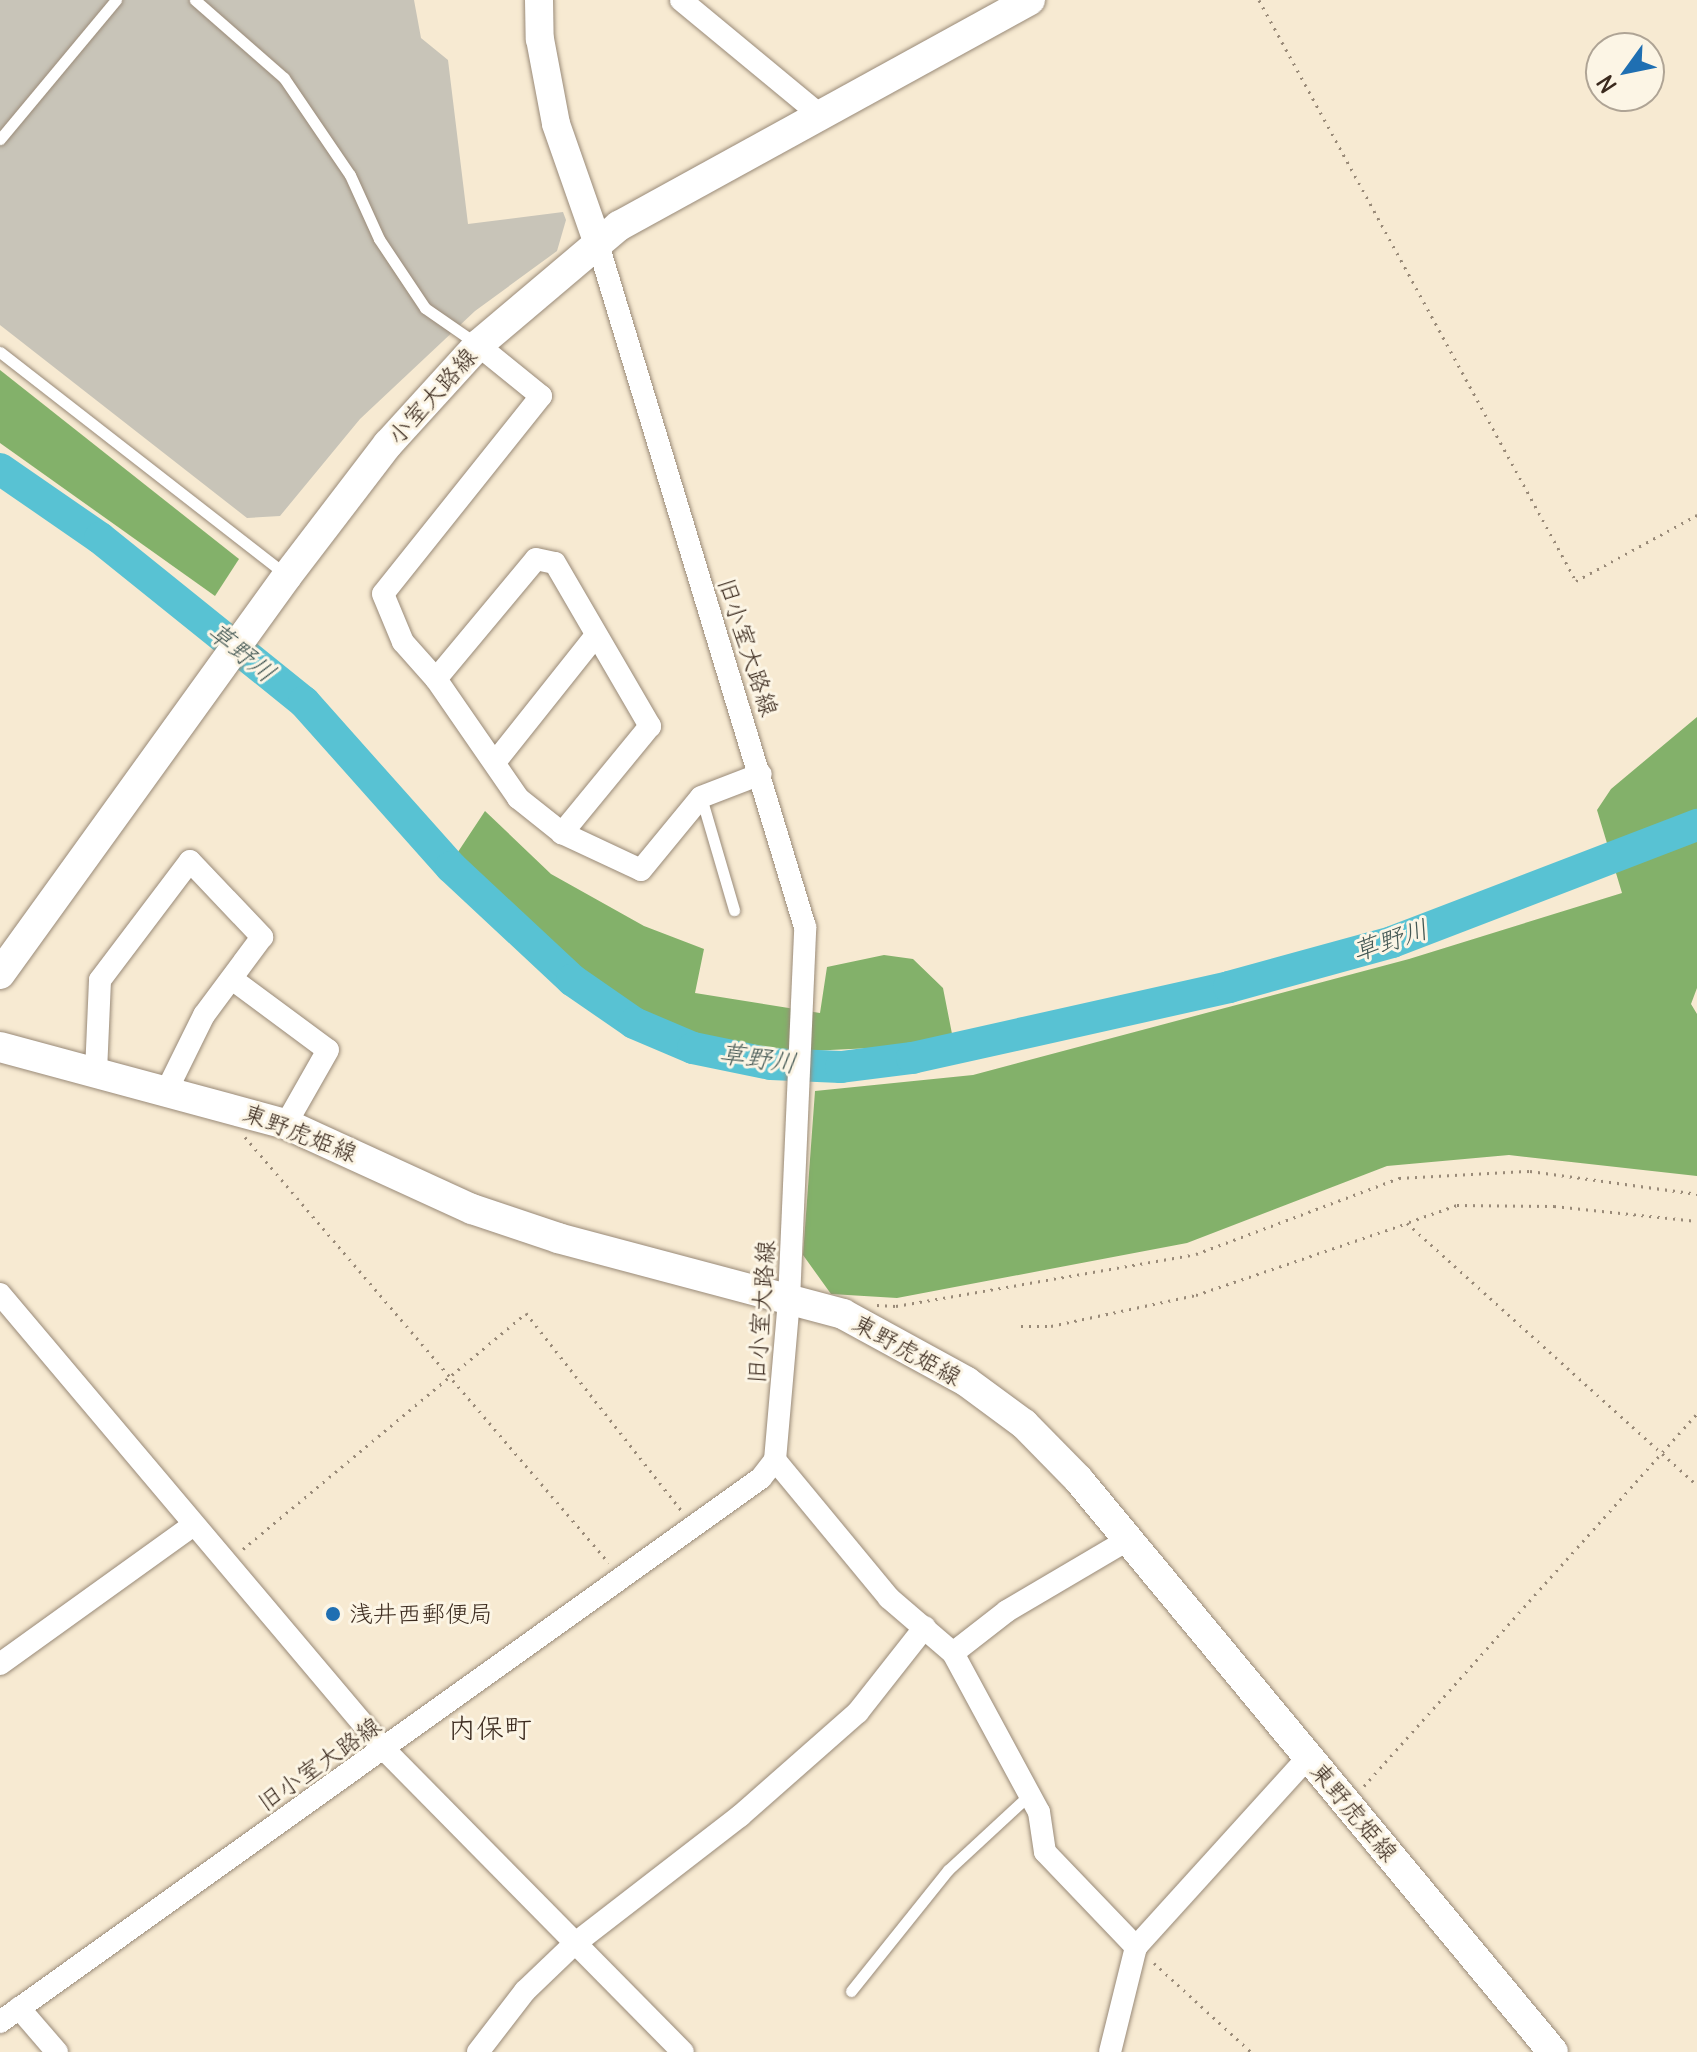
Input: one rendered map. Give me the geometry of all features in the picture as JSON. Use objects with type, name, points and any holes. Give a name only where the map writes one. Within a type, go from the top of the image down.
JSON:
[{"type":"main road","name":"小室大路線","points":[[0,974],[285,579],[388,444],[478,345],[597,241],[819,114],[1030,0]]},
{"type":"main road","name":"東野虎姫線","points":[[0,1047],[230,1106],[286,1124],[472,1209],[558,1238],[790,1287],[967,1382],[1024,1424],[1129,1539],[1553,2052]]},
{"type":"street","points":[[539,0],[540,39],[556,124],[597,241]]},
{"type":"street","points":[[681,0],[819,114]]},
{"type":"street","name":"旧小室大路線","points":[[0,2022],[385,1750],[761,1478],[775,1460],[790,1287],[807,960],[805,927],[597,241]]},
{"type":"street","points":[[478,345],[541,396],[383,594],[403,642],[436,679],[496,761],[518,798],[562,833],[641,870],[701,797],[761,774]]},
{"type":"street","points":[[436,679],[536,559],[555,563],[594,638],[650,726],[562,833]]},
{"type":"street","points":[[496,761],[594,638]]},
{"type":"street","points":[[96,1072],[100,980],[190,861],[262,937],[204,1015],[167,1090]]},
{"type":"street","points":[[232,979],[328,1050],[286,1124]]},
{"type":"street","points":[[0,1294],[192,1526],[385,1750],[573,1945],[683,2052]]},
{"type":"street","points":[[775,1460],[889,1598],[953,1653],[1030,1794],[1045,1852],[1136,1947]]},
{"type":"street","points":[[0,1664],[192,1526]]},
{"type":"street","points":[[953,1653],[1007,1611],[1129,1539]]},
{"type":"street","points":[[478,2052],[525,1991],[573,1945],[740,1816],[858,1712],[925,1627]]},
{"type":"street","points":[[1110,2052],[1136,1947],[1308,1757]]},
{"type":"street","points":[[19,2008],[57,2052]]},
{"type":"lane","points":[[0,139],[116,0]]},
{"type":"lane","points":[[195,0],[284,78],[350,175],[379,239],[425,308],[478,345]]},
{"type":"lane","points":[[0,352],[285,579]]},
{"type":"lane","points":[[701,797],[734,910]]},
{"type":"lane","points":[[851,1991],[948,1870],[1030,1794]]},
{"type":"path","points":[[1259,0],[1576,581],[1697,515]]},
{"type":"path","points":[[230,1106],[248,1143],[622,1578]]},
{"type":"path","points":[[868,1304],[896,1306],[1196,1254],[1399,1178],[1530,1171],[1697,1194]]},
{"type":"path","points":[[1021,1326],[1051,1326],[1196,1295],[1457,1205],[1554,1206],[1697,1221]]},
{"type":"path","points":[[1407,1223],[1697,1485]]},
{"type":"path","points":[[225,1565],[526,1313],[694,1526]]},
{"type":"path","points":[[1348,1804],[1697,1414]]},
{"type":"path","points":[[1136,1947],[1251,2052]]},
{"type":"shaded area","points":[[0,0],[414,0],[421,38],[448,60],[468,224],[563,212],[566,220],[557,251],[475,311],[360,419],[280,516],[247,518],[0,325]]},
{"type":"green space","points":[[0,370],[239,559],[215,596],[0,443]]},
{"type":"green space","points":[[1697,717],[1697,988],[1691,1004],[1697,1014],[1697,1176],[1509,1155],[1387,1166],[1187,1243],[897,1298],[831,1294],[803,1255],[815,1091],[973,1075],[1409,959],[1622,893],[1597,810],[1611,789]]},
{"type":"green space","points":[[485,811],[551,874],[644,926],[704,949],[695,993],[820,1013],[827,967],[884,955],[913,959],[943,988],[954,1044],[768,1053],[656,1024],[564,962],[452,861]]},
{"type":"waterway","name":"草野川","points":[[0,469],[100,538],[304,702],[451,867],[572,980],[634,1023],[693,1048],[771,1064],[841,1067],[912,1058],[1229,987],[1392,942],[1697,825]]},
{"type":"place","name":"浅井西郵便局","points":[[333,1614]]},
{"type":"district","name":"内保町","points":[[490,1728]]}]
